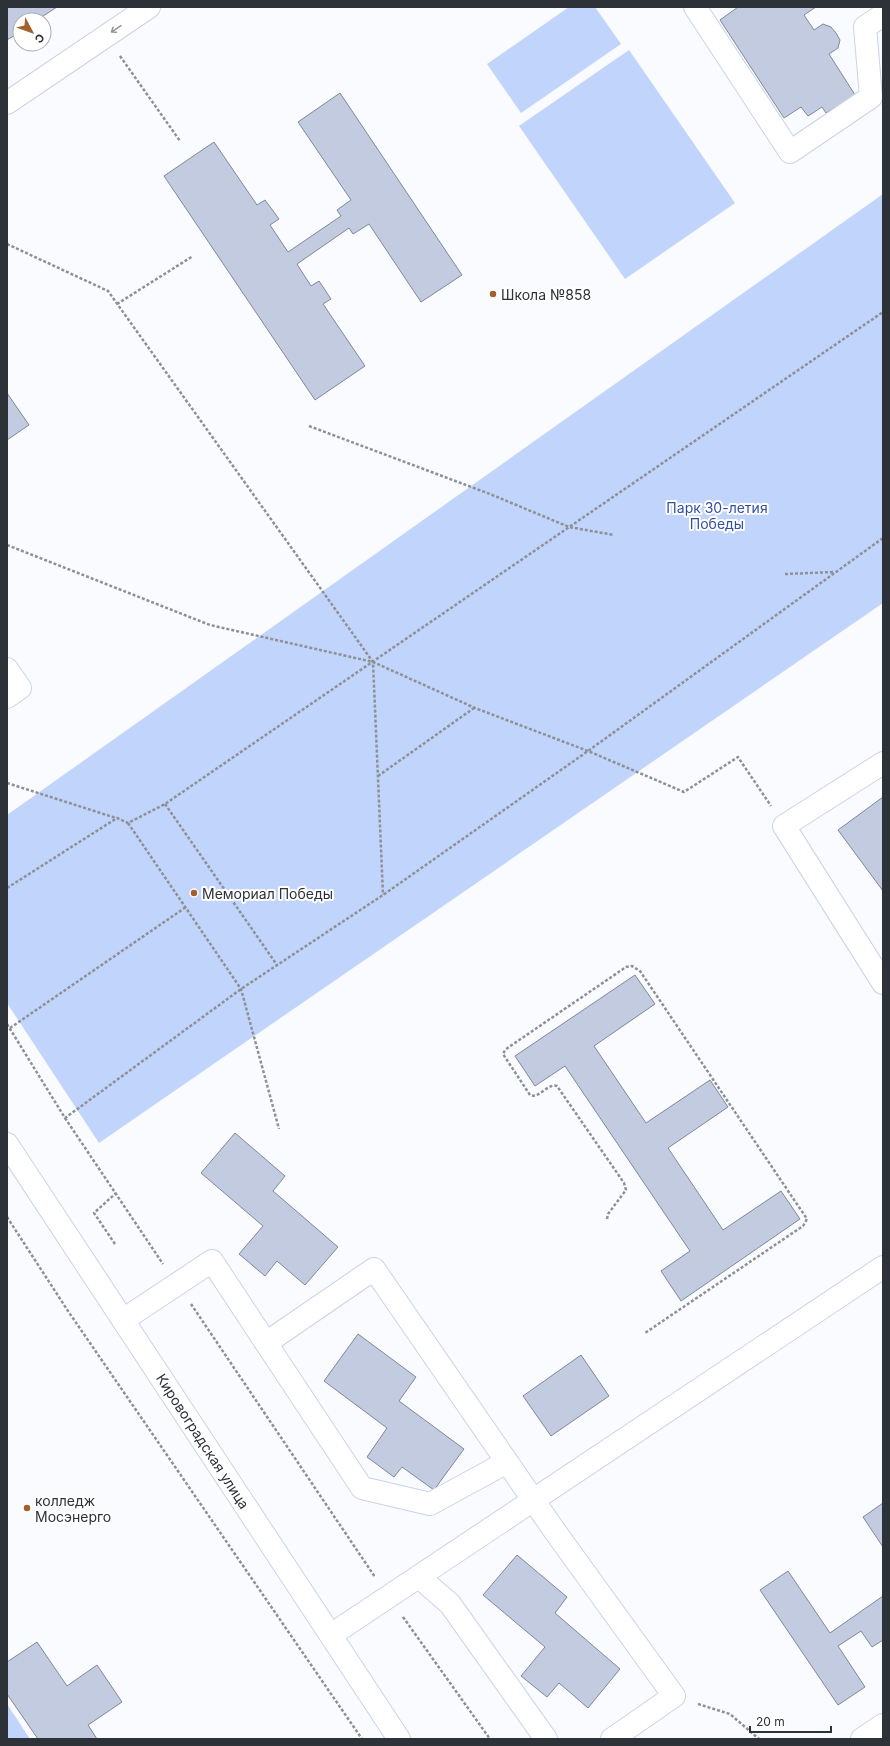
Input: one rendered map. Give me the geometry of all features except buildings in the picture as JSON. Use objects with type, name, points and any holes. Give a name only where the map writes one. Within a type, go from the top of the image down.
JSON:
[{"type":"street","points":[[7,103],[149,7]]},
{"type":"street","points":[[695,7],[790,152],[871,97],[865,27],[883,15]]},
{"type":"street","points":[[7,669],[20,688],[7,697]]},
{"type":"street","points":[[883,763],[784,826],[883,983]]},
{"type":"street","name":"Кировоградская улица","points":[[7,1144],[399,1739]]},
{"type":"street","points":[[123,1320],[212,1261],[362,1488],[430,1504],[507,1462]]},
{"type":"street","points":[[266,1343],[374,1268],[507,1462],[535,1500],[554,1530],[674,1696],[612,1739]]},
{"type":"street","points":[[331,1636],[883,1268]]},
{"type":"street","points":[[419,1577],[450,1604],[546,1739]]},
{"type":"street","points":[[862,1739],[883,1725]]},
{"type":"path","points":[[106,36],[180,141]]},
{"type":"path","points":[[7,244],[108,291],[373,662],[383,895]]},
{"type":"path","points":[[116,304],[193,256]]},
{"type":"path","points":[[128,823],[165,804],[883,312]]},
{"type":"path","points":[[309,426],[490,494],[569,527],[614,535]]},
{"type":"path","points":[[65,1118],[241,989],[383,895],[588,751],[883,538]]},
{"type":"path","points":[[7,545],[210,625],[373,662],[475,708],[588,751],[684,792],[738,757],[784,826]]},
{"type":"path","points":[[785,574],[835,572]]},
{"type":"path","points":[[378,776],[475,708]]},
{"type":"path","points":[[7,784],[117,818],[128,823],[241,989],[279,1129]]},
{"type":"path","points":[[165,804],[277,965]]},
{"type":"path","points":[[7,888],[117,818]]},
{"type":"path","points":[[10,1028],[186,907]]},
{"type":"path","points":[[607,1219],[608,1214],[626,1190],[624,1183],[558,1086],[551,1085],[537,1095],[530,1095],[503,1054],[509,1047],[626,967],[632,966],[640,971],[807,1219],[803,1226],[645,1333]]},
{"type":"path","points":[[7,1024],[65,1118],[177,1284],[389,1596],[490,1739]]},
{"type":"path","points":[[115,1244],[94,1213],[116,1193]]},
{"type":"path","points":[[7,1217],[55,1292],[362,1739]]},
{"type":"path","points":[[674,1696],[730,1714],[759,1739]]},
{"type":"green space","points":[[569,7],[595,7],[621,44],[521,113],[487,64]]},
{"type":"green space","points":[[629,50],[735,203],[625,279],[519,126]]},
{"type":"green space","name":"Парк 30-летия Победы","points":[[883,194],[883,603],[99,1143],[7,1003],[7,815]]},
{"type":"green space","points":[[7,1704],[30,1739],[7,1739]]},
{"type":"place","name":"Школа №858","points":[[493,294]]},
{"type":"place","name":"Мемориал Победы","points":[[194,893]]},
{"type":"place","name":"колледж Мосэнерго","points":[[27,1508]]}]
